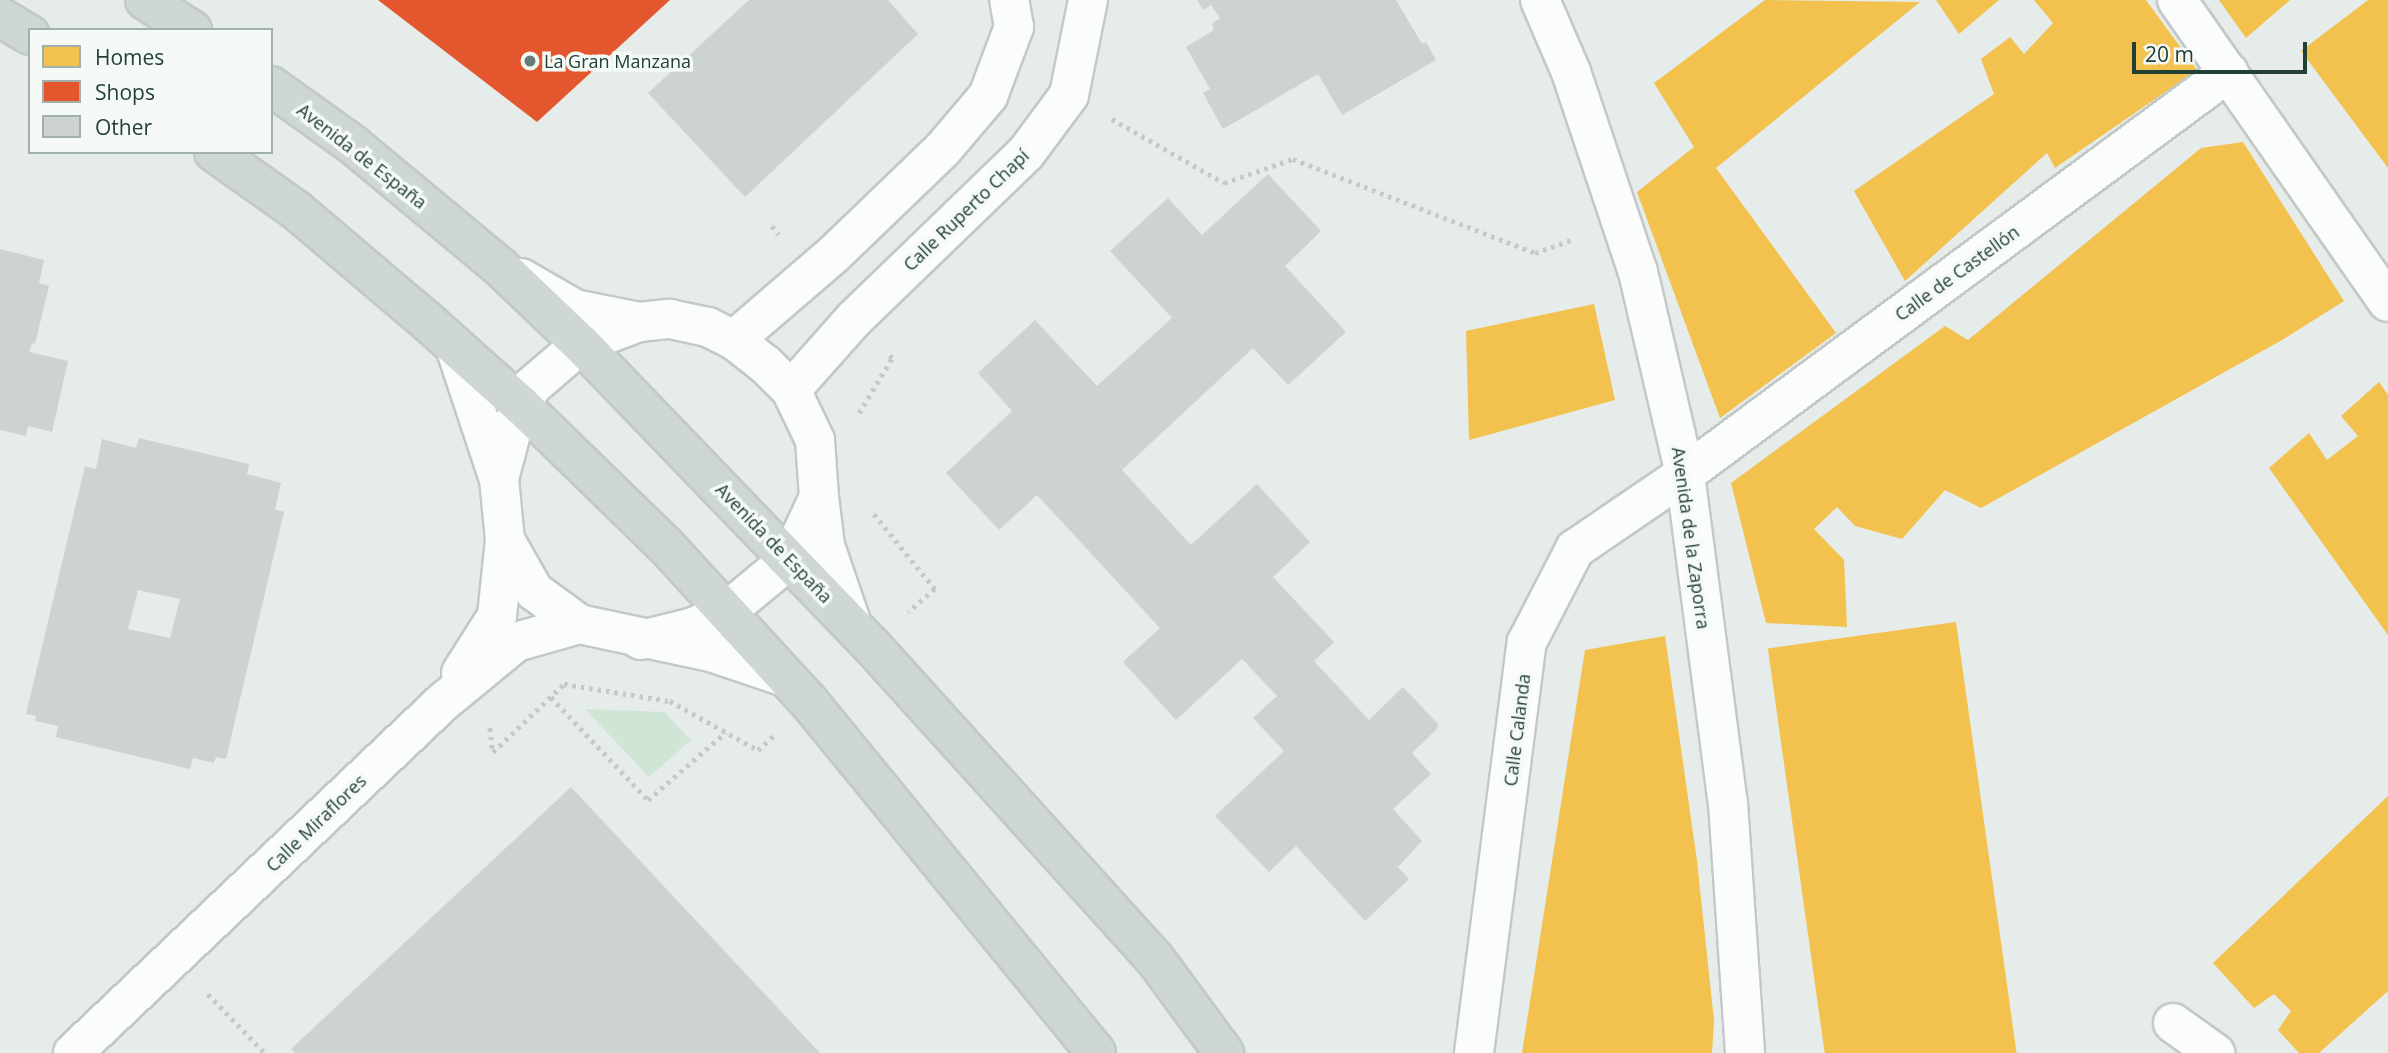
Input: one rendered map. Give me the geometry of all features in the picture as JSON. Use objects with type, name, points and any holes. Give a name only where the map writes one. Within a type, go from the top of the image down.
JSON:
[{"type":"main road","points":[[145,0],[189,28]]},
{"type":"main road","points":[[0,17],[28,34]]},
{"type":"main road","name":"Avenida de España","points":[[273,87],[352,144],[499,266],[581,344],[852,625],[1155,959],[1224,1053]]},
{"type":"main road","points":[[217,154],[296,210],[455,347],[522,406],[667,547],[797,689],[1096,1053]]},
{"type":"street","points":[[734,340],[828,261],[943,149],[988,96],[1014,27],[1009,0]]},
{"type":"street","name":"Calle Ruperto Chapí","points":[[791,390],[854,319],[1026,153],[1069,94],[1088,0]]},
{"type":"street","name":"Avenida de la Zaporra","points":[[1541,0],[1571,72],[1638,272],[1685,474],[1728,803],[1745,1053]]},
{"type":"street","points":[[2177,0],[2388,302]]},
{"type":"street","name":"Calle de Castellón","points":[[1685,474],[2229,72]]},
{"type":"street","points":[[499,266],[575,309],[639,322]]},
{"type":"street","points":[[499,479],[514,422],[531,387],[581,344],[639,322],[670,319],[708,327],[734,340],[765,364],[791,390],[815,440],[825,546],[852,625]]},
{"type":"street","points":[[443,702],[497,616],[505,540],[499,479],[482,419],[455,347]]},
{"type":"street","name":"Calle Calanda","points":[[1474,1053],[1527,642],[1575,550],[1685,474]]},
{"type":"street","points":[[640,639],[694,627],[726,612],[790,559],[819,497]]},
{"type":"street","points":[[505,540],[534,591],[579,624],[711,652],[797,689]]},
{"type":"street","name":"Calle Miraflores","points":[[73,1053],[443,702],[516,642],[579,624]]},
{"type":"street","points":[[2173,1023],[2215,1053]]},
{"type":"path","points":[[1069,94],[1224,183],[1293,159],[1535,253],[1622,223]]},
{"type":"path","points":[[483,670],[492,752],[564,684],[670,701],[758,750],[797,689]]},
{"type":"path","points":[[551,697],[648,800],[726,732]]},
{"type":"path","points":[[174,958],[265,1053]]},
{"type":"green space","points":[[585,709],[664,712],[691,740],[649,777]]},
{"type":"building: Homes","points":[[1765,0],[1920,2],[1716,168],[1836,333],[1720,418],[1637,192],[1694,147],[1654,83]]},
{"type":"building: Homes","points":[[1936,0],[1999,0],[1959,34]]},
{"type":"building: Homes","points":[[2034,0],[2146,0],[2197,70],[2055,168],[2047,153],[1905,281],[1854,191],[1994,94],[1981,59],[2010,37],[2024,54],[2053,23]]},
{"type":"building: Homes","points":[[2219,0],[2290,0],[2246,38]]},
{"type":"building: Homes","points":[[2368,0],[2388,0],[2388,168],[2301,51]]},
{"type":"building: Homes","points":[[2243,142],[2344,301],[2282,340],[1981,508],[1945,490],[1902,539],[1855,526],[1837,507],[1814,529],[1844,560],[1847,627],[1766,623],[1731,483],[1945,326],[1968,340],[2201,148]]},
{"type":"building: Homes","points":[[1594,304],[1615,400],[1469,440],[1466,331]]},
{"type":"building: Homes","points":[[2379,382],[2388,395],[2388,635],[2269,468],[2309,433],[2327,460],[2358,436],[2341,416]]},
{"type":"building: Homes","points":[[1956,622],[2017,1053],[1825,1053],[1768,648]]},
{"type":"building: Homes","points":[[1665,636],[1697,861],[1714,1021],[1712,1053],[1522,1053],[1585,650]]},
{"type":"building: Homes","points":[[2388,796],[2388,991],[2319,1053],[2299,1053],[2278,1030],[2291,1011],[2274,994],[2254,1008],[2213,963]]},
{"type":"building: Shops","name":"La Gran Manzana","points":[[378,0],[670,0],[537,122]]},
{"type":"building: Other","points":[[749,0],[888,0],[918,34],[745,197],[648,93]]},
{"type":"building: Other","points":[[1197,0],[1396,0],[1422,44],[1426,42],[1436,60],[1342,115],[1318,74],[1223,129],[1203,93],[1210,89],[1186,47],[1214,30],[1212,24],[1220,18],[1211,5],[1203,10]]},
{"type":"building: Other","points":[[1268,174],[1321,231],[1285,266],[1346,332],[1288,385],[1253,348],[1122,470],[1191,545],[1257,484],[1310,542],[1273,577],[1334,642],[1314,661],[1369,720],[1403,687],[1438,724],[1437,729],[1412,753],[1431,774],[1393,809],[1422,841],[1398,867],[1409,879],[1365,921],[1296,846],[1269,872],[1215,816],[1284,751],[1253,718],[1277,696],[1242,659],[1176,720],[1123,662],[1160,628],[1037,495],[999,530],[946,473],[1012,411],[978,373],[1035,320],[1097,386],[1172,318],[1110,251],[1168,198],[1202,235]]},
{"type":"building: Other","points":[[0,249],[44,260],[39,283],[49,286],[35,344],[32,343],[29,352],[68,361],[52,432],[28,426],[26,436],[0,430]]},
{"type":"building: Other","points":[[139,438],[249,464],[247,474],[281,483],[275,509],[284,512],[226,759],[216,757],[214,763],[193,758],[190,769],[56,737],[58,726],[35,721],[36,716],[26,714],[85,466],[96,469],[102,439],[136,448]],"holes":[[[138,590],[180,599],[170,638],[128,629]]]},
{"type":"building: Other","points":[[571,787],[820,1053],[295,1053],[291,1049]]},
{"type":"place","name":"La Gran Manzana","points":[[530,61]]}]
